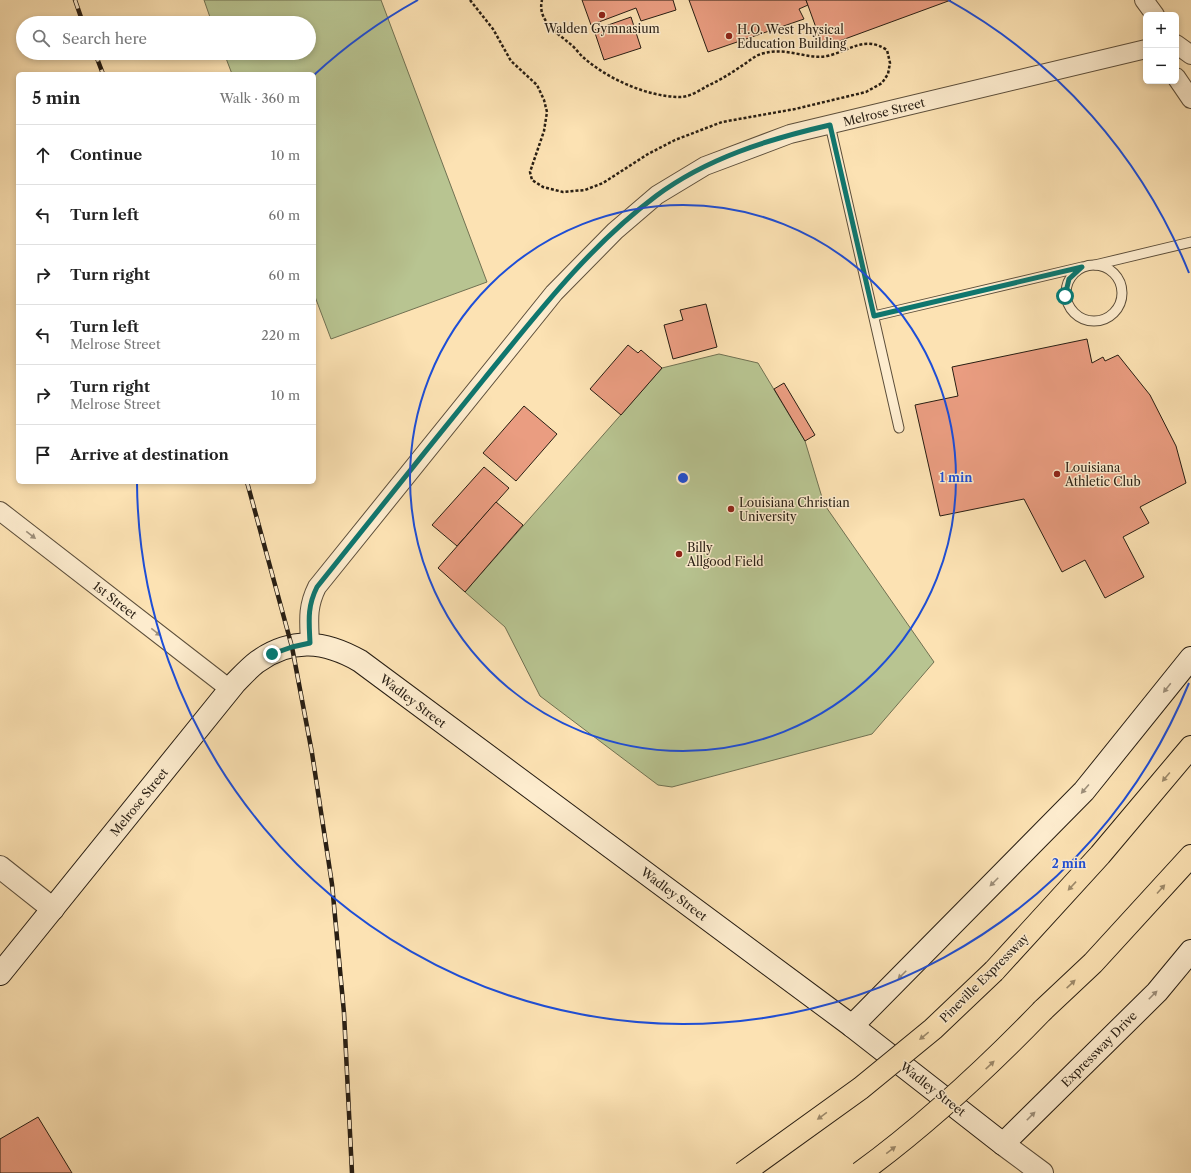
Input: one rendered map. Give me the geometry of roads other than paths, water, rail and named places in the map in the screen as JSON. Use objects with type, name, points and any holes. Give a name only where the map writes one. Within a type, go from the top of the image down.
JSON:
[{"type":"highway","name":"Pineville Expressway","points":[[743,1173],[861,1088],[933,1029],[994,971],[1100,855],[1191,747]]},
{"type":"highway","points":[[860,1173],[928,1121],[991,1064],[1043,1010],[1093,963],[1191,856]]},
{"type":"main road","name":"Melrose Street","points":[[0,974],[231,690],[257,662],[272,654],[301,645]]},
{"type":"main road","name":"Wadley Street","points":[[301,645],[327,646],[344,652],[360,661],[852,1026],[1042,1173]]},
{"type":"main road","points":[[852,1026],[1084,791],[1191,658]]},
{"type":"main road","points":[[0,867],[53,909]]},
{"type":"main road","name":"Expressway Drive","points":[[1003,1144],[1157,992],[1191,951]]},
{"type":"street","points":[[1144,0],[1153,12]]},
{"type":"street","points":[[1179,46],[1191,55]]},
{"type":"street","name":"Melrose Street","points":[[301,645],[310,600],[317,587],[554,293],[610,235],[657,195],[705,166],[790,134],[1143,50]]},
{"type":"street","points":[[1179,81],[1191,99]]},
{"type":"street","name":"1st Street","points":[[0,511],[231,690]]},
{"type":"lane","points":[[830,125],[899,428]]},
{"type":"lane","points":[[874,316],[1191,242]]},
{"type":"lane","points":[[1087,266],[1101,266],[1110,270],[1121,285],[1122,295],[1120,304],[1107,318],[1098,321],[1079,318],[1068,304],[1065,296],[1066,287],[1075,272],[1087,266]]},
{"type":"railway","points":[[75,0],[81,16]]},
{"type":"railway","points":[[98,60],[102,72]]},
{"type":"railway","points":[[248,484],[292,647],[312,753],[332,884],[344,1013],[352,1173]]},
{"type":"place","name":"Walden Gymnasium","points":[[602,15]]},
{"type":"place","name":"H.O. West Physical Education Building","points":[[729,36]]},
{"type":"place","name":"Louisiana Athletic Club","points":[[1057,474]]},
{"type":"place","name":"Louisiana Christian University","points":[[731,509]]},
{"type":"place","name":"Billy Allgood Field","points":[[679,554]]}]
